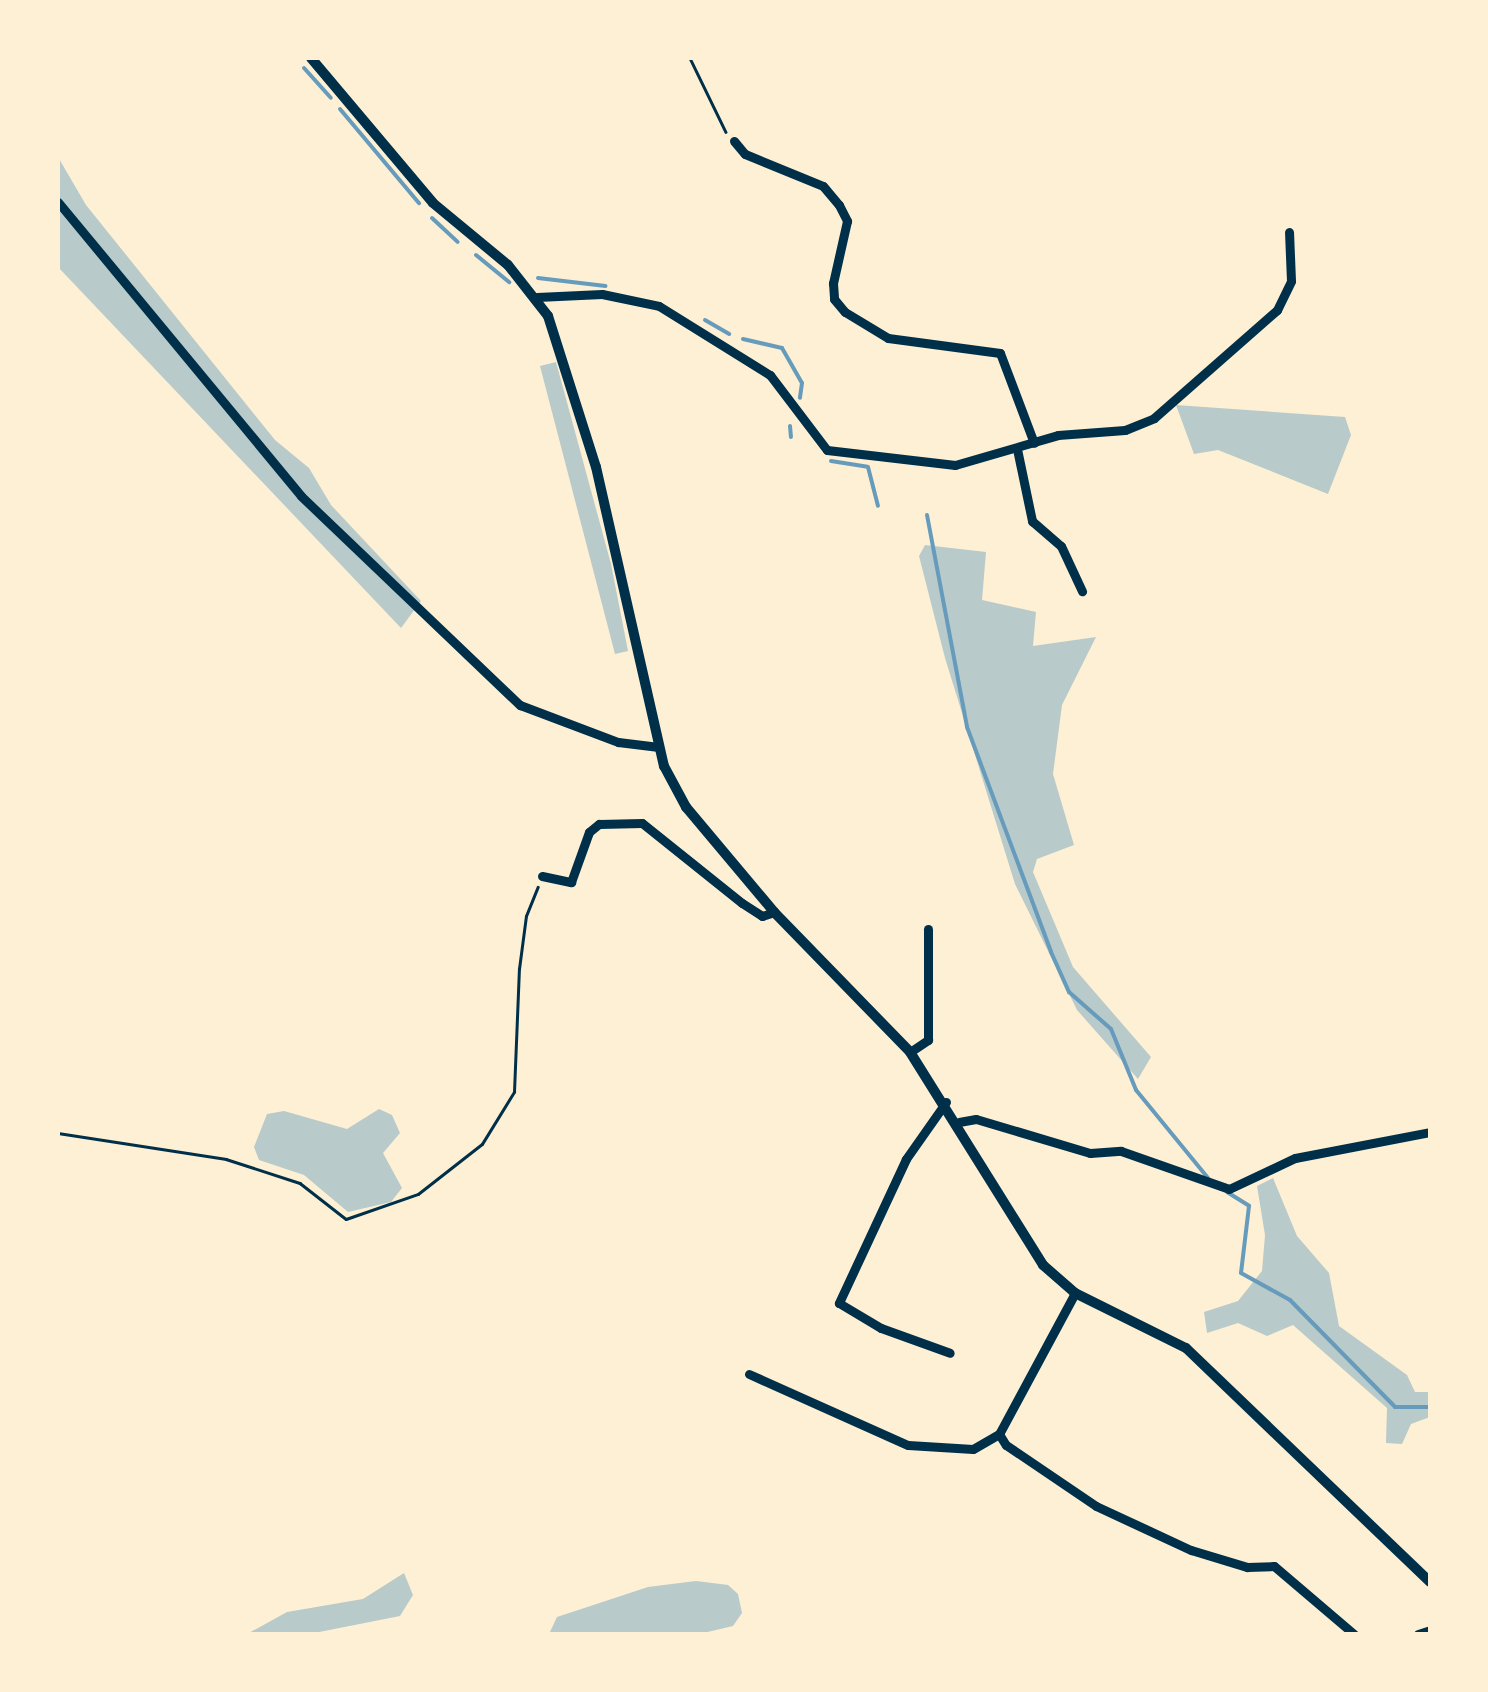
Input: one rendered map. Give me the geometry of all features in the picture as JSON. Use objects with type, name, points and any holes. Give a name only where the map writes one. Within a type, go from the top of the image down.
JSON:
[{"type":"street","points":[[311,58],[433,203],[537,297],[581,410],[659,747],[686,807],[774,912],[910,1052],[959,1122],[1028,1244],[1075,1294],[1186,1348],[1430,1582]]},
{"type":"street","points":[[734,141],[745,154],[822,186],[839,205],[847,222],[833,283],[834,300],[845,312],[888,338],[1000,353],[1034,442]]},
{"type":"street","points":[[58,202],[301,496],[520,705],[618,742],[659,747]]},
{"type":"street","points":[[537,297],[602,294],[676,313],[770,375],[817,441],[836,454],[955,465],[1034,442],[1125,430],[1166,409],[1284,302],[1291,281],[1289,232]]},
{"type":"street","points":[[1017,449],[1032,521],[1068,556],[1082,591]]},
{"type":"street","points":[[542,876],[571,882],[589,832],[599,824],[642,824],[742,903],[762,916],[774,912]]},
{"type":"street","points":[[910,1052],[928,1040],[928,930]]},
{"type":"street","points":[[946,1102],[906,1159],[839,1303],[881,1328],[950,1353]]},
{"type":"street","points":[[959,1122],[976,1119],[1090,1152],[1121,1150],[1230,1189],[1295,1158],[1430,1132]]},
{"type":"street","points":[[750,1374],[908,1445],[973,1449],[998,1434],[1075,1294]]},
{"type":"street","points":[[998,1434],[1096,1506],[1191,1550],[1248,1567],[1274,1566],[1354,1634]]},
{"type":"street","points":[[1418,1634],[1430,1630]]},
{"type":"path","points":[[690,58],[717,122],[734,141]]},
{"type":"path","points":[[58,1133],[226,1159],[300,1183],[346,1219],[418,1194],[482,1144],[514,1092],[526,916],[542,876]]},
{"type":"shaded area","points":[[58,157],[86,205],[275,440],[309,468],[331,505],[421,601],[401,628],[58,267]]},
{"type":"shaded area","points":[[556,362],[611,564],[628,651],[615,654],[540,366]]},
{"type":"shaded area","points":[[1176,405],[1345,417],[1351,435],[1328,494],[1218,450],[1194,454]]},
{"type":"shaded area","points":[[925,545],[986,552],[982,600],[1036,612],[1033,646],[1096,637],[1062,705],[1053,774],[1074,845],[1037,859],[1033,872],[1073,967],[1151,1057],[1138,1079],[1077,1010],[1015,884],[945,658],[919,556]]},
{"type":"shaded area","points":[[379,1109],[392,1115],[400,1133],[383,1153],[402,1188],[391,1202],[348,1212],[304,1175],[259,1160],[254,1147],[267,1114],[284,1111],[347,1129]]},
{"type":"shaded area","points":[[1273,1178],[1297,1236],[1329,1273],[1339,1326],[1407,1375],[1415,1392],[1430,1392],[1430,1417],[1411,1424],[1402,1444],[1386,1443],[1387,1408],[1293,1325],[1267,1336],[1238,1323],[1207,1333],[1204,1312],[1238,1301],[1262,1271],[1265,1235],[1257,1186]]},
{"type":"shaded area","points":[[404,1573],[413,1595],[400,1616],[309,1634],[247,1634],[287,1612],[363,1599]]},
{"type":"shaded area","points":[[696,1581],[728,1585],[738,1594],[742,1613],[733,1626],[699,1634],[549,1634],[557,1617],[648,1587]]},
{"type":"waterway","points":[[304,68],[331,98]]},
{"type":"waterway","points":[[340,109],[419,203]]},
{"type":"waterway","points":[[432,218],[458,242]]},
{"type":"waterway","points":[[476,255],[509,282]]},
{"type":"waterway","points":[[538,278],[606,286]]},
{"type":"waterway","points":[[705,320],[729,334]]},
{"type":"waterway","points":[[743,339],[782,348],[802,383],[800,398]]},
{"type":"waterway","points":[[790,426],[791,437]]},
{"type":"waterway","points":[[831,461],[868,467],[878,506]]},
{"type":"waterway","points":[[927,515],[967,727],[1051,952],[1069,992],[1111,1029],[1136,1090],[1208,1178]]},
{"type":"waterway","points":[[1227,1192],[1249,1206],[1241,1273],[1290,1300],[1395,1407],[1430,1407]]}]
